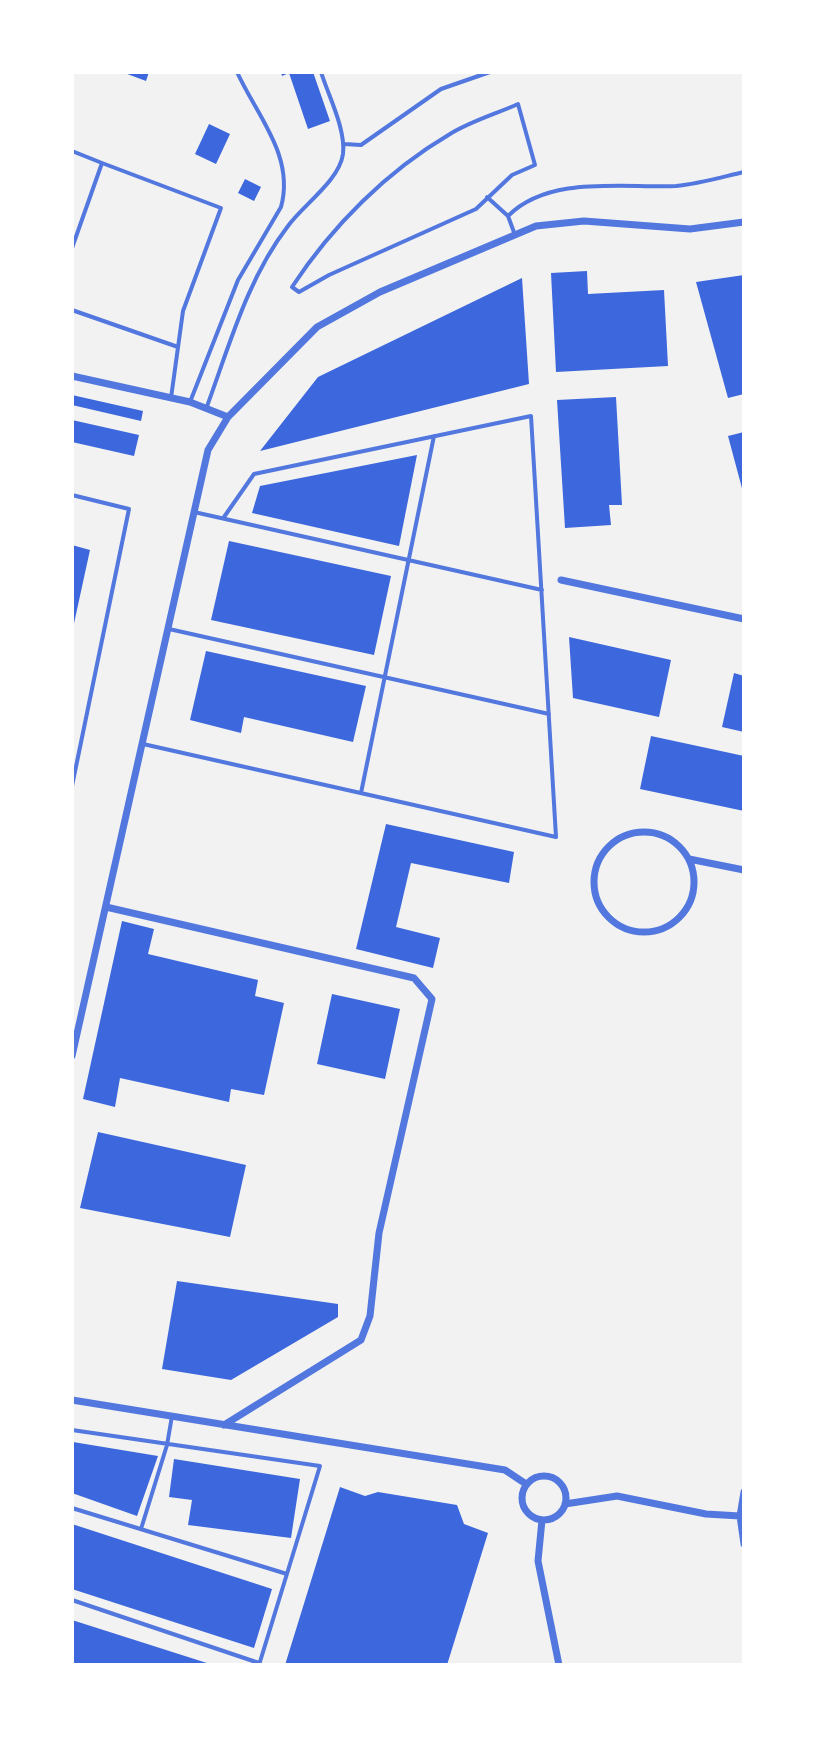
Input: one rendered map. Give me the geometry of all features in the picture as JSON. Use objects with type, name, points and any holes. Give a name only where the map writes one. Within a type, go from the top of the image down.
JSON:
[{"type":"street","points":[[72,1056],[208,450],[228,417],[317,327],[380,292],[536,226],[584,221],[690,229],[744,222]]},
{"type":"street","points":[[72,376],[190,402],[228,417]]},
{"type":"street","points":[[561,580],[744,619]]},
{"type":"street","points":[[689,859],[694,890],[689,905],[667,927],[636,932],[608,918],[599,905],[593,875],[607,847],[620,837],[651,832],[666,837],[689,859],[744,870]]},
{"type":"street","points":[[106,907],[414,978],[432,999],[379,1233],[370,1316],[361,1340],[224,1425]]},
{"type":"street","points":[[72,1400],[505,1470],[526,1484]]},
{"type":"street","points":[[539,1476],[554,1478],[564,1489],[565,1504],[557,1516],[542,1520],[534,1518],[523,1507],[521,1499],[526,1484],[539,1476]]},
{"type":"street","points":[[744,1492],[740,1516],[744,1544]]},
{"type":"street","points":[[565,1504],[617,1496],[706,1514],[740,1516]]},
{"type":"street","points":[[542,1520],[538,1561],[559,1665]]},
{"type":"lane","points":[[190,402],[238,280],[285,195],[281,153],[237,72]]},
{"type":"lane","points":[[206,409],[254,282],[287,227],[337,170],[344,144],[321,72]]},
{"type":"lane","points":[[344,144],[361,145],[441,89],[490,72]]},
{"type":"lane","points":[[518,104],[535,165],[512,175],[487,197],[476,209],[329,275],[299,292],[292,287],[318,247],[350,214],[418,156],[452,133],[518,104]]},
{"type":"lane","points":[[72,151],[221,208],[183,311],[171,398]]},
{"type":"lane","points":[[72,248],[102,163]]},
{"type":"lane","points":[[508,216],[524,200],[578,187],[680,185],[744,172]]},
{"type":"lane","points":[[487,197],[508,216],[515,235]]},
{"type":"lane","points":[[72,310],[178,347]]},
{"type":"lane","points":[[143,744],[556,837],[531,416],[254,474],[224,517]]},
{"type":"lane","points":[[361,793],[434,436]]},
{"type":"lane","points":[[72,495],[129,509],[72,786]]},
{"type":"lane","points":[[194,512],[542,590]]},
{"type":"lane","points":[[168,629],[549,714]]},
{"type":"lane","points":[[141,1529],[167,1445],[172,1416]]},
{"type":"lane","points":[[72,1430],[320,1466],[259,1664],[72,1600]]},
{"type":"lane","points":[[72,1508],[287,1574]]},
{"type":"building","points":[[122,72],[149,72],[146,81]]},
{"type":"building","points":[[281,72],[313,72],[330,121],[308,129],[289,73],[282,76]]},
{"type":"building","points":[[209,124],[230,134],[216,164],[195,154]]},
{"type":"building","points":[[245,179],[261,187],[254,201],[238,193]]},
{"type":"building","points":[[587,271],[588,294],[664,290],[668,366],[556,372],[551,273]]},
{"type":"building","points":[[744,275],[744,394],[728,398],[696,282]]},
{"type":"building","points":[[522,278],[529,384],[260,451],[318,377]]},
{"type":"building","points":[[72,395],[143,411],[141,421],[72,405]]},
{"type":"building","points":[[616,397],[622,505],[609,505],[611,525],[565,528],[557,400]]},
{"type":"building","points":[[72,420],[139,435],[134,456],[72,442]]},
{"type":"building","points":[[744,432],[744,492],[743,492],[728,436]]},
{"type":"building","points":[[417,455],[399,546],[252,513],[260,486]]},
{"type":"building","points":[[229,541],[391,576],[374,655],[211,620]]},
{"type":"building","points":[[72,545],[90,550],[73,628],[72,628]]},
{"type":"building","points":[[569,637],[671,660],[659,717],[573,698]]},
{"type":"building","points":[[206,651],[366,686],[353,742],[244,717],[241,733],[190,720]]},
{"type":"building","points":[[734,673],[744,676],[744,732],[722,727]]},
{"type":"building","points":[[651,736],[744,756],[744,811],[640,789]]},
{"type":"building","points":[[386,824],[514,852],[509,883],[411,863],[396,927],[440,938],[433,968],[356,949]]},
{"type":"building","points":[[122,921],[154,929],[148,954],[258,980],[255,996],[284,1003],[264,1095],[231,1089],[229,1102],[120,1078],[115,1107],[83,1099]]},
{"type":"building","points":[[332,994],[400,1009],[385,1079],[317,1064]]},
{"type":"building","points":[[98,1132],[246,1165],[230,1237],[80,1208]]},
{"type":"building","points":[[177,1281],[338,1304],[338,1317],[231,1380],[162,1369]]},
{"type":"building","points":[[73,1442],[158,1456],[137,1516],[72,1493]]},
{"type":"building","points":[[174,1459],[300,1479],[291,1538],[188,1525],[192,1500],[169,1497]]},
{"type":"building","points":[[340,1487],[365,1496],[378,1492],[457,1505],[464,1524],[488,1533],[447,1665],[285,1665]]},
{"type":"building","points":[[72,1524],[272,1589],[254,1648],[72,1589]]},
{"type":"building","points":[[72,1620],[210,1664],[210,1665],[72,1665]]}]
